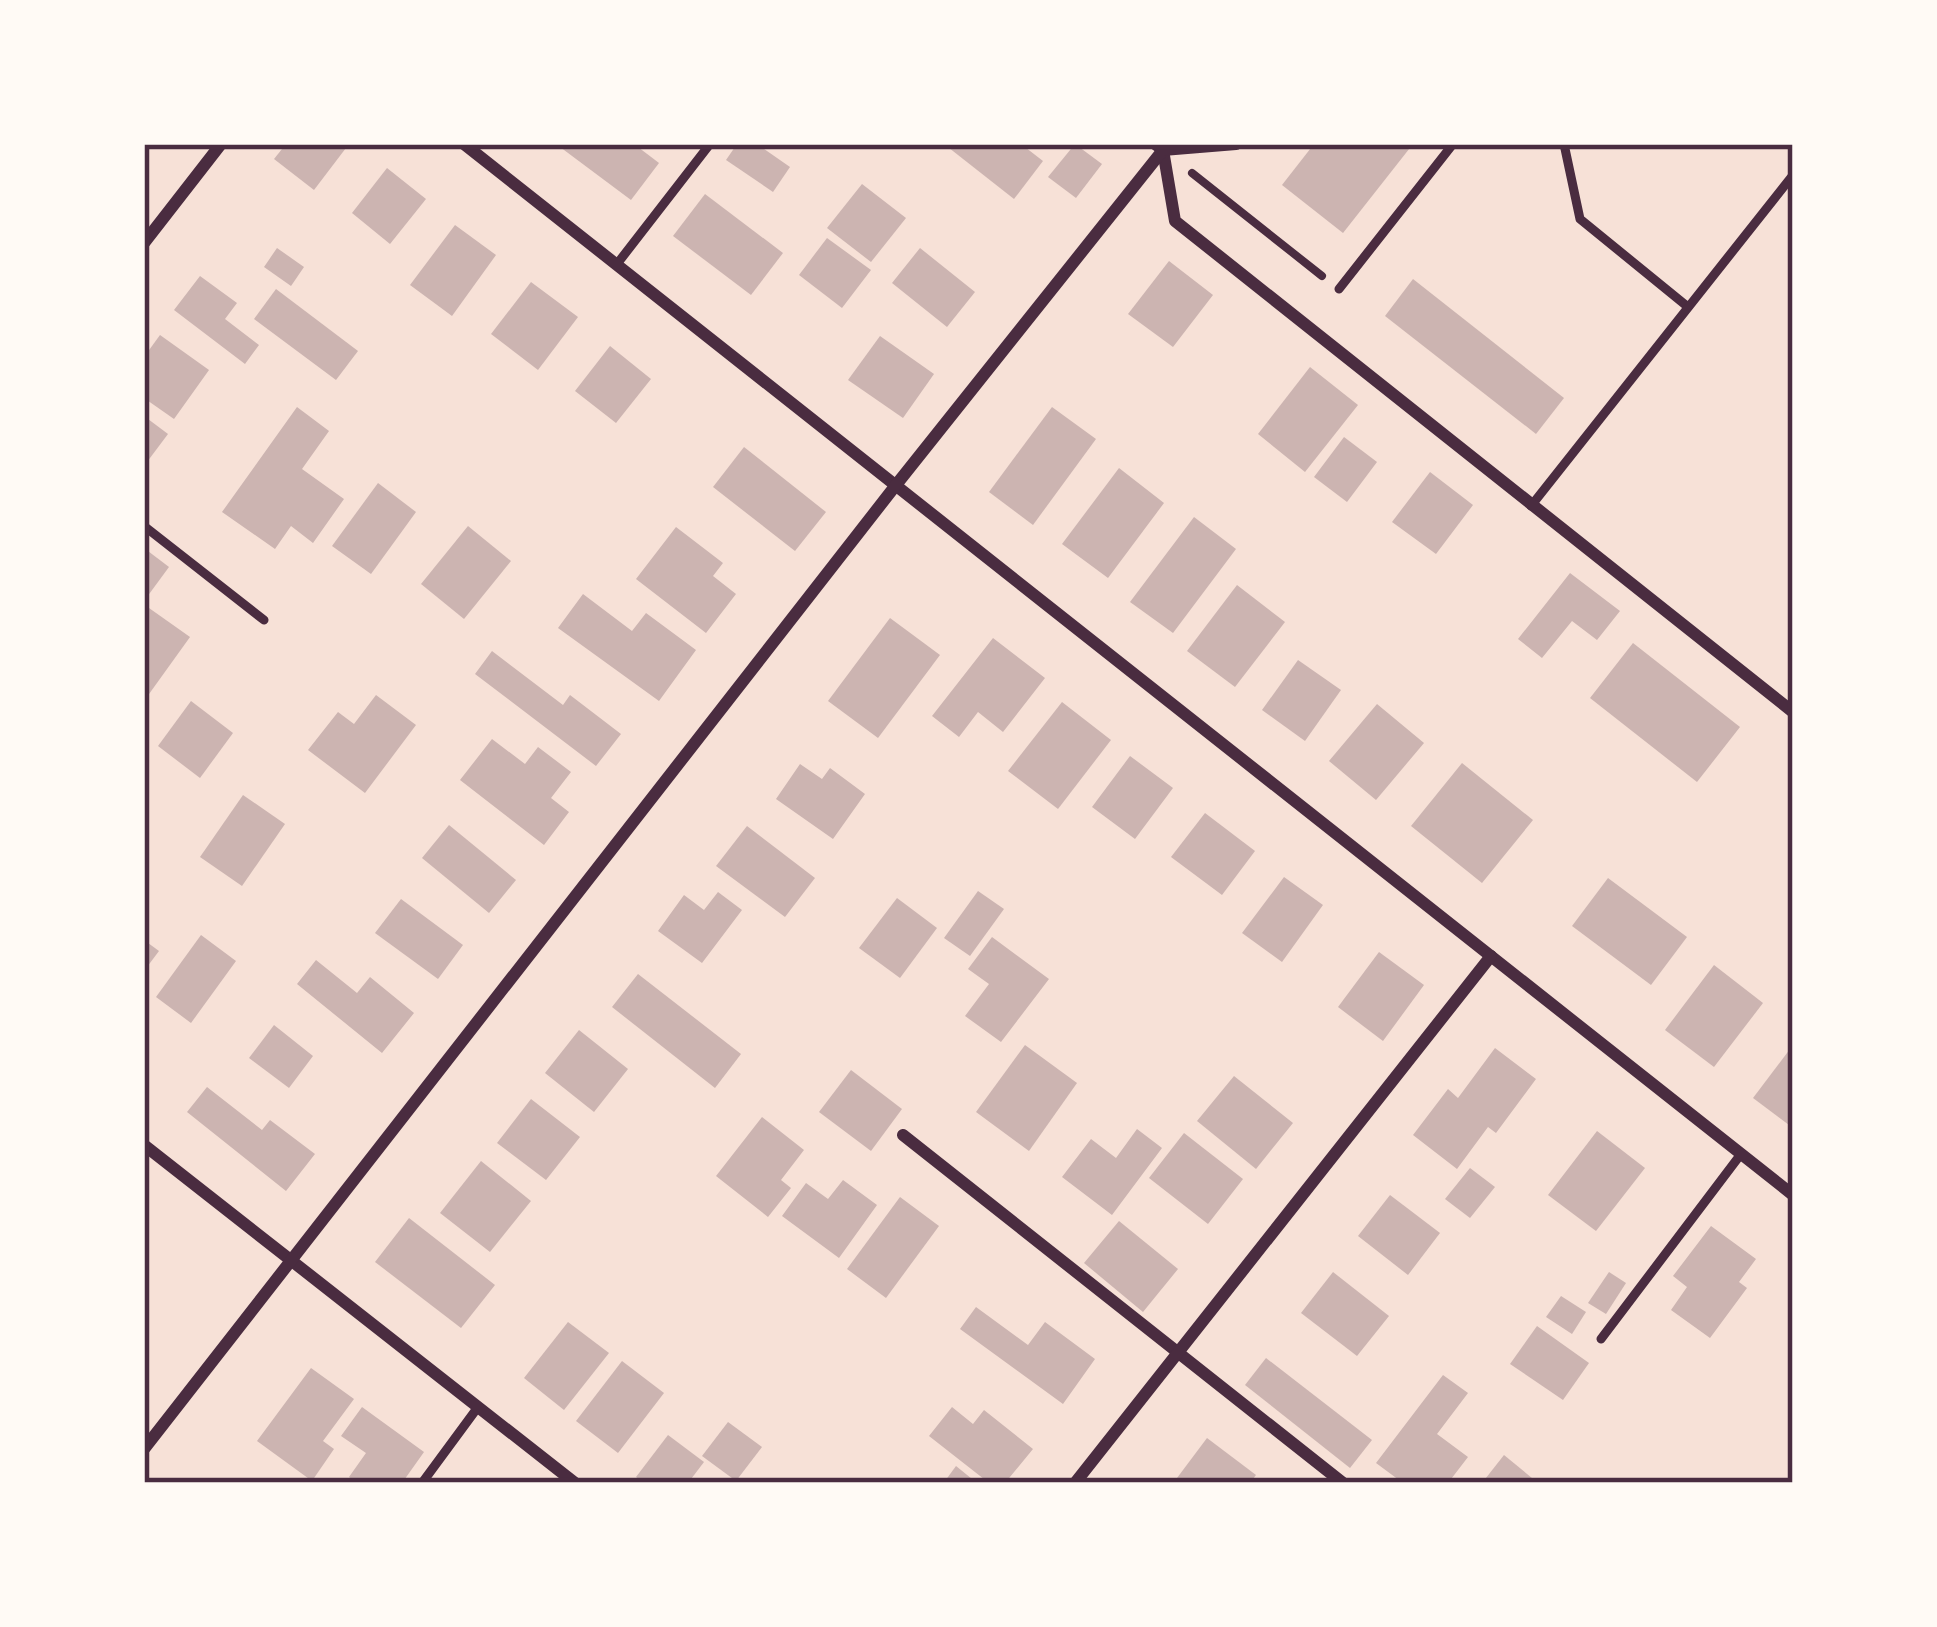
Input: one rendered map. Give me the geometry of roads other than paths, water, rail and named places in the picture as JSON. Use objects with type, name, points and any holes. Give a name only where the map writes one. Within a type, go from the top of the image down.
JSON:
[{"type":"street","points":[[144,243],[221,144]]},
{"type":"street","points":[[464,144],[1793,1195]]},
{"type":"street","points":[[144,1449],[1159,147],[1236,144]]},
{"type":"street","points":[[1159,147],[1175,221],[1793,712]]},
{"type":"street","points":[[1075,1483],[1491,956]]},
{"type":"street","points":[[903,1135],[1343,1483]]},
{"type":"street","points":[[144,1144],[574,1483]]},
{"type":"lane","points":[[617,264],[710,144]]},
{"type":"lane","points":[[1339,289],[1453,144]]},
{"type":"lane","points":[[1564,144],[1580,219],[1688,307]]},
{"type":"lane","points":[[1531,506],[1793,175]]},
{"type":"lane","points":[[144,526],[264,620]]},
{"type":"lane","points":[[1601,1339],[1742,1154]]},
{"type":"lane","points":[[422,1483],[478,1407]]}]
